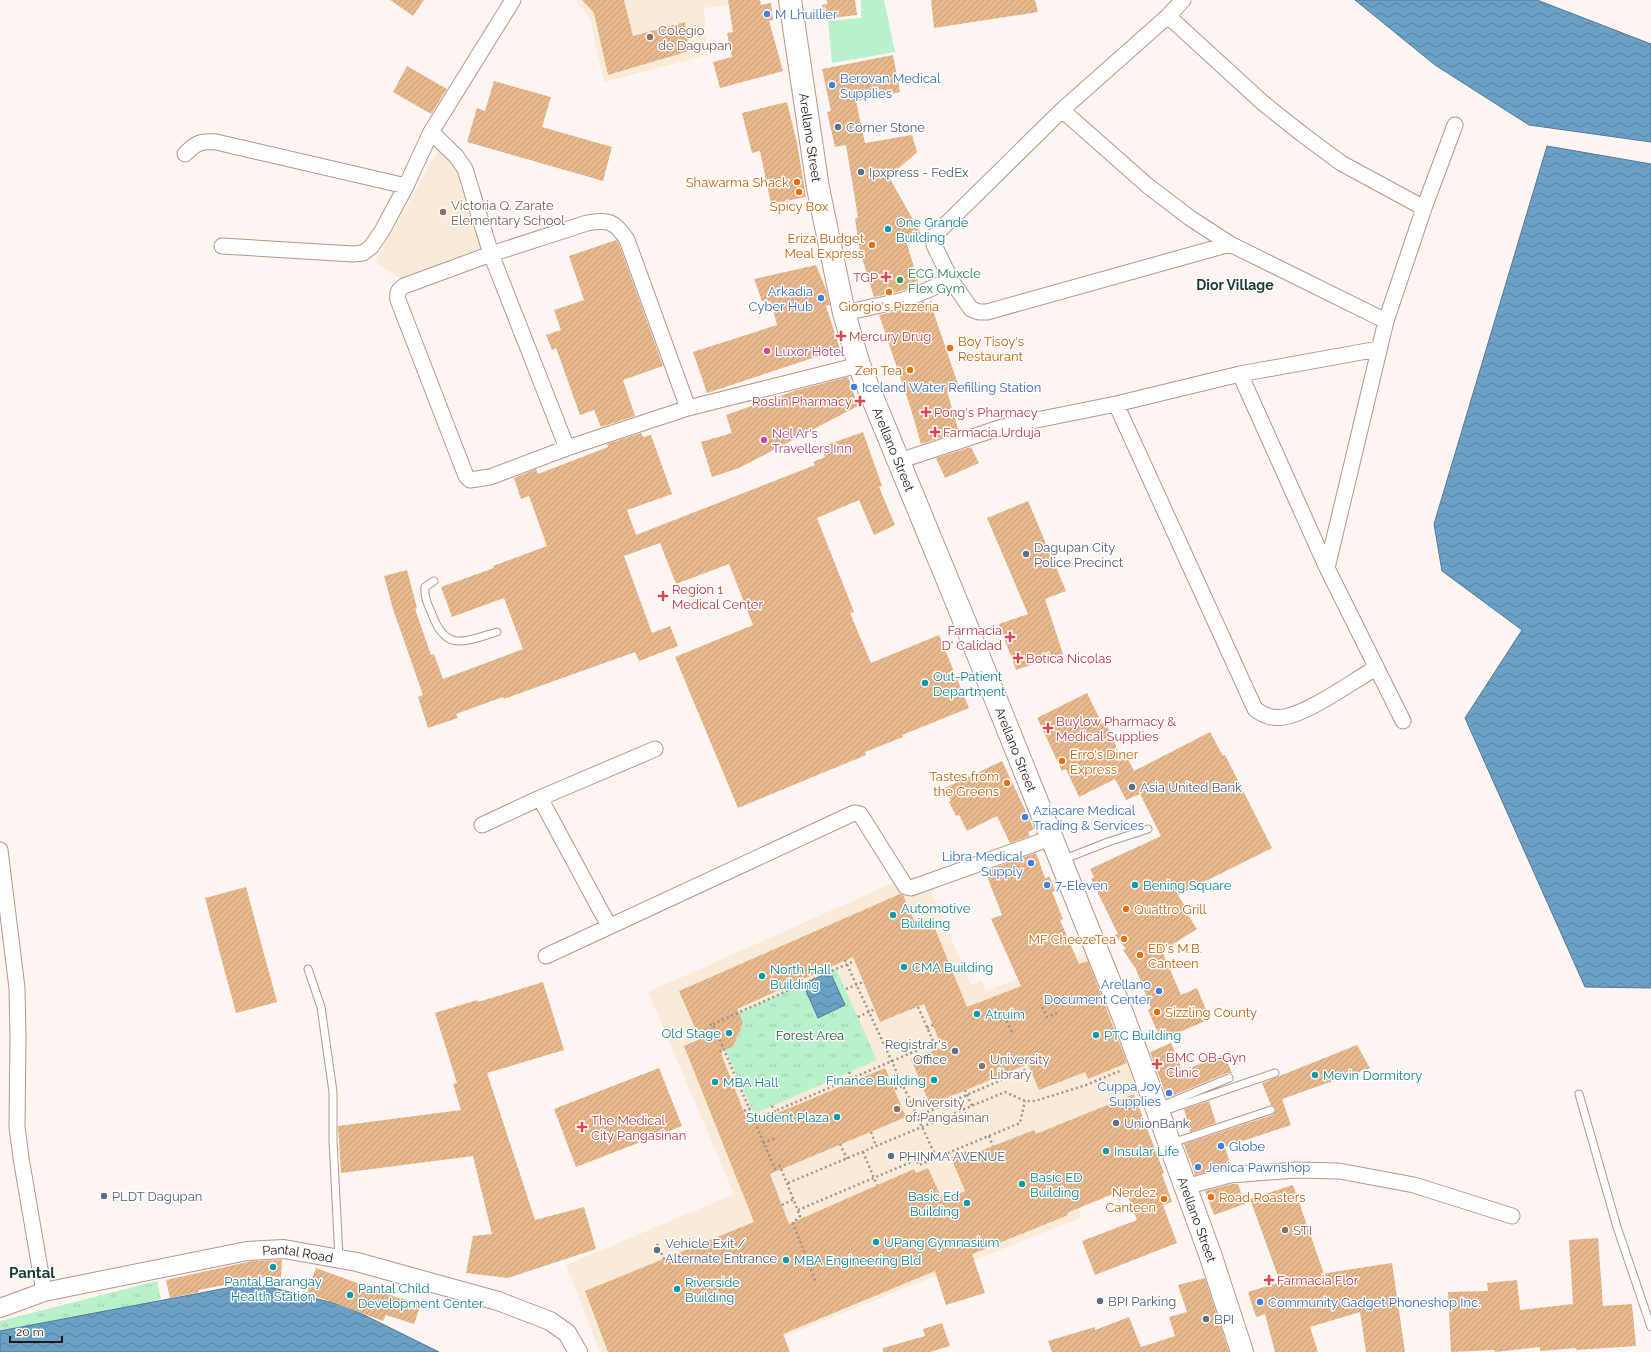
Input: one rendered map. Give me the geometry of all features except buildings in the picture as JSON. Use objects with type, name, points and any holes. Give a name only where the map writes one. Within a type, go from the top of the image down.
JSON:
[{"type":"highway","name":"Arellano Street","points":[[790,0],[818,188],[844,313],[859,365],[1104,967],[1210,1254],[1242,1352]]},
{"type":"street","points":[[222,246],[353,254],[363,253],[371,247],[406,186],[431,132],[513,0]]},
{"type":"street","points":[[1183,0],[1168,16],[1062,110],[935,235],[934,245],[951,280],[971,308],[979,312],[987,312],[1230,244]]},
{"type":"street","points":[[1168,16],[1263,103],[1302,134],[1341,163],[1424,208]]},
{"type":"street","points":[[1062,110],[1148,186],[1190,218],[1230,244],[1386,321]]},
{"type":"street","points":[[1327,568],[1378,349],[1386,321],[1424,208],[1455,125]]},
{"type":"street","points":[[431,132],[456,156],[465,169],[491,254],[567,448]]},
{"type":"street","points":[[184,154],[194,145],[203,141],[216,142],[406,186]]},
{"type":"street","points":[[688,408],[630,248],[622,232],[609,221],[587,223],[491,254],[404,286],[397,293],[398,300],[463,468],[470,480],[490,477],[567,448],[688,408],[859,365]]},
{"type":"street","points":[[844,313],[904,300],[951,280]]},
{"type":"street","points":[[899,461],[1002,427],[1116,404],[1240,374],[1378,349]]},
{"type":"street","points":[[1240,374],[1327,568],[1403,721]]},
{"type":"street","points":[[1116,404],[1255,709],[1264,715],[1273,718],[1284,717],[1310,708],[1376,668]]},
{"type":"street","points":[[482,825],[540,798],[655,749]]},
{"type":"street","points":[[540,798],[609,926]]},
{"type":"street","points":[[546,956],[854,813],[860,814],[906,887],[910,888],[1051,838]]},
{"type":"street","points":[[0,850],[17,988],[17,1127],[44,1292]]},
{"type":"street","points":[[1185,1187],[1230,1175],[1296,1170],[1339,1171],[1414,1185],[1512,1216]]},
{"type":"street","name":"Pantal Road","points":[[0,1308],[44,1292],[247,1251],[284,1249],[339,1258],[506,1304],[550,1321],[567,1333],[578,1352]]},
{"type":"lane","points":[[434,581],[425,587],[424,594],[437,628],[446,638],[461,642],[497,632]]},
{"type":"lane","points":[[1060,861],[1108,842],[1148,829]]},
{"type":"lane","points":[[308,969],[321,1006],[333,1092],[333,1140],[339,1258]]},
{"type":"lane","points":[[1158,1110],[1274,1073]]},
{"type":"lane","points":[[1158,1110],[1229,1078]]},
{"type":"lane","points":[[1579,1094],[1615,1219],[1651,1327]]},
{"type":"lane","points":[[1170,1144],[1271,1110]]},
{"type":"path","points":[[846,960],[936,1157]]},
{"type":"path","points":[[816,1282],[793,1223],[800,1216],[788,1183],[780,1166],[774,1169],[725,1050],[711,1025],[854,961]]},
{"type":"path","points":[[846,990],[863,982]]},
{"type":"path","points":[[918,1007],[934,1043]]},
{"type":"path","points":[[1042,1007],[1047,1017],[1060,1012]]},
{"type":"path","points":[[858,1018],[875,1009]]},
{"type":"path","points":[[1007,1021],[1012,1032]]},
{"type":"path","points":[[927,1028],[933,1025]]},
{"type":"path","points":[[754,1120],[939,1041]]},
{"type":"path","points":[[720,1052],[725,1050]]},
{"type":"path","points":[[788,1183],[1006,1092],[1024,1101],[1036,1100],[1086,1085],[1140,1063]]},
{"type":"path","points":[[918,1116],[1027,1069]]},
{"type":"path","points":[[849,1072],[854,1081]]},
{"type":"path","points":[[894,1089],[904,1085]]},
{"type":"path","points":[[966,1090],[972,1106]]},
{"type":"path","points":[[798,1210],[916,1160],[918,1165],[1020,1124],[1024,1101]]},
{"type":"path","points":[[772,1106],[776,1114]]},
{"type":"path","points":[[744,1111],[750,1108]]},
{"type":"path","points":[[871,1132],[876,1146]]},
{"type":"path","points":[[988,1136],[993,1146]]},
{"type":"path","points":[[763,1143],[776,1138]]},
{"type":"path","points":[[840,1144],[847,1159]]},
{"type":"path","points":[[863,1152],[877,1185]]},
{"type":"path","points":[[946,1153],[949,1159]]},
{"type":"path","points":[[782,1205],[794,1199]]},
{"type":"path","points":[[657,1244],[664,1259]]},
{"type":"shaded area","name":"Colegio de Dagupan","points":[[576,0],[762,0],[704,8],[707,55],[604,82],[590,19]]},
{"type":"shaded area","name":"Victoria Q. Zarate Elementary School","points":[[439,149],[473,171],[494,253],[410,285],[375,262]]},
{"type":"shaded area","name":"University of Pangasinan","points":[[902,879],[930,888],[971,985],[982,981],[986,991],[1092,950],[1145,1089],[1048,1129],[1082,1217],[746,1352],[600,1352],[566,1265],[734,1194],[648,992]]},
{"type":"green space","points":[[861,0],[884,0],[895,52],[832,63],[828,21],[861,18]]},
{"type":"green space","name":"Forest Area","points":[[836,969],[877,1060],[754,1114],[725,1049],[733,1047],[743,1023],[738,1013]]},
{"type":"green space","points":[[157,1281],[161,1299],[0,1340],[0,1321]]},
{"type":"water","points":[[1355,0],[1537,0],[1651,44],[1651,142],[1529,125],[1435,65]]},
{"type":"water","points":[[1547,146],[1651,164],[1651,988],[1585,987],[1465,718],[1522,630],[1442,571],[1434,524]]},
{"type":"water","points":[[830,972],[845,1005],[818,1018],[803,984]]},
{"type":"water","points":[[253,1283],[346,1306],[439,1352],[0,1352],[0,1331]]},
{"type":"place","name":"M Lhuillier","points":[[767,14]]},
{"type":"place","name":"Colegio de Dagupan","points":[[650,37]]},
{"type":"place","name":"Berovan Medical Supplies","points":[[832,85]]},
{"type":"place","name":"Corner Stone","points":[[838,127]]},
{"type":"place","name":"Ipxpress - FedEx","points":[[861,172]]},
{"type":"place","name":"Shawarma Shack","points":[[797,182]]},
{"type":"place","name":"Spicy Box","points":[[799,192]]},
{"type":"place","name":"Victoria Q. Zarate Elementary School","points":[[443,212]]},
{"type":"place","name":"One Grande Building","points":[[888,229]]},
{"type":"place","name":"Eriza Budget Meal Express","points":[[872,245]]},
{"type":"place","name":"TGP","points":[[886,277]]},
{"type":"place","name":"ECG Muxcle Flex Gym","points":[[900,280]]},
{"type":"place","name":"Giorgio's Pizzeria","points":[[889,292]]},
{"type":"place","name":"Arkadia Cyber Hub","points":[[821,298]]},
{"type":"place","name":"Mercury Drug","points":[[841,336]]},
{"type":"place","name":"Boy Tisoy's Restaurant","points":[[950,348]]},
{"type":"place","name":"Luxor Hotel","points":[[767,351]]},
{"type":"place","name":"Zen Tea","points":[[910,370]]},
{"type":"place","name":"Iceland Water Refilling Station","points":[[854,387]]},
{"type":"place","name":"Roslin Pharmacy","points":[[860,401]]},
{"type":"place","name":"Pong's Pharmacy","points":[[926,412]]},
{"type":"place","name":"Farmacia Urduja","points":[[935,432]]},
{"type":"place","name":"Nel Ar's Travellers Inn","points":[[764,440]]},
{"type":"place","name":"Dagupan City Police Precinct","points":[[1026,554]]},
{"type":"place","name":"Region 1 Medical Center","points":[[663,596]]},
{"type":"place","name":"Farmacia D' Calidad","points":[[1010,637]]},
{"type":"place","name":"Botica Nicolas","points":[[1018,658]]},
{"type":"place","name":"Out-Patient Department","points":[[925,683]]},
{"type":"place","name":"Buylow Pharmacy & Medical Supplies","points":[[1048,728]]},
{"type":"place","name":"Erro's Diner Express","points":[[1062,761]]},
{"type":"place","name":"Tastes from the Greens","points":[[1007,783]]},
{"type":"place","name":"Asia United Bank","points":[[1132,787]]},
{"type":"place","name":"Aziacare Medical Trading & Services","points":[[1025,817]]},
{"type":"place","name":"Libra Medical Supply","points":[[1031,863]]},
{"type":"place","name":"7-Eleven","points":[[1047,885]]},
{"type":"place","name":"Bening Square","points":[[1135,885]]},
{"type":"place","name":"Quattro Grill","points":[[1126,909]]},
{"type":"place","name":"Automotive Building","points":[[893,915]]},
{"type":"place","name":"MF CheezeTea","points":[[1124,939]]},
{"type":"place","name":"ED's M.B. Canteen","points":[[1140,955]]},
{"type":"place","name":"CMA Building","points":[[904,967]]},
{"type":"place","name":"North Hall Building","points":[[762,976]]},
{"type":"place","name":"Arellano Document Center","points":[[1159,991]]},
{"type":"place","name":"Sizzling County","points":[[1157,1012]]},
{"type":"place","name":"Atruim","points":[[977,1014]]},
{"type":"place","name":"Old Stage","points":[[729,1033]]},
{"type":"place","name":"PTC Building","points":[[1096,1035]]},
{"type":"place","name":"Registrar's Office","points":[[955,1051]]},
{"type":"place","name":"BMC OB-Gyn Clinic","points":[[1157,1064]]},
{"type":"place","name":"University Library","points":[[982,1066]]},
{"type":"place","name":"Mevin Dormitory","points":[[1315,1075]]},
{"type":"place","name":"Finance Building","points":[[934,1080]]},
{"type":"place","name":"MBA Hall","points":[[715,1082]]},
{"type":"place","name":"Cuppa Joy Supplies","points":[[1169,1093]]},
{"type":"place","name":"University of Pangasinan","points":[[897,1109]]},
{"type":"place","name":"Student Plaza","points":[[837,1117]]},
{"type":"place","name":"UnionBank","points":[[1116,1123]]},
{"type":"place","name":"The Medical City Pangasinan","points":[[582,1127]]},
{"type":"place","name":"Globe","points":[[1221,1146]]},
{"type":"place","name":"Insular Life","points":[[1106,1151]]},
{"type":"place","name":"PHINMA AVENUE","points":[[891,1156]]},
{"type":"place","name":"Jenica Pawnshop","points":[[1198,1167]]},
{"type":"place","name":"Basic ED Building","points":[[1022,1184]]},
{"type":"place","name":"PLDT Dagupan","points":[[104,1196]]},
{"type":"place","name":"Road Roasters","points":[[1211,1197]]},
{"type":"place","name":"Nerdez Canteen","points":[[1164,1199]]},
{"type":"place","name":"Basic Ed Building","points":[[967,1203]]},
{"type":"place","name":"STI","points":[[1285,1230]]},
{"type":"place","name":"UPang Gymnasium","points":[[876,1242]]},
{"type":"place","name":"Vehicle Exit / Alternate Entrance","points":[[657,1250]]},
{"type":"place","name":"MBA Engineering Bld","points":[[786,1260]]},
{"type":"place","name":"Pantal Barangay Health Station","points":[[273,1267]]},
{"type":"place","name":"Farmacia Flor","points":[[1269,1280]]},
{"type":"place","name":"Riverside Building","points":[[677,1289]]},
{"type":"place","name":"Pantal Child Development Center","points":[[350,1295]]},
{"type":"place","name":"BPI Parking","points":[[1100,1301]]},
{"type":"place","name":"Community Gadget Phoneshop Inc.","points":[[1260,1302]]},
{"type":"place","name":"BPI","points":[[1206,1319]]},
{"type":"district","name":"Dior Village","points":[[1235,285]]},
{"type":"district","name":"Pantal","points":[[32,1273]]}]
